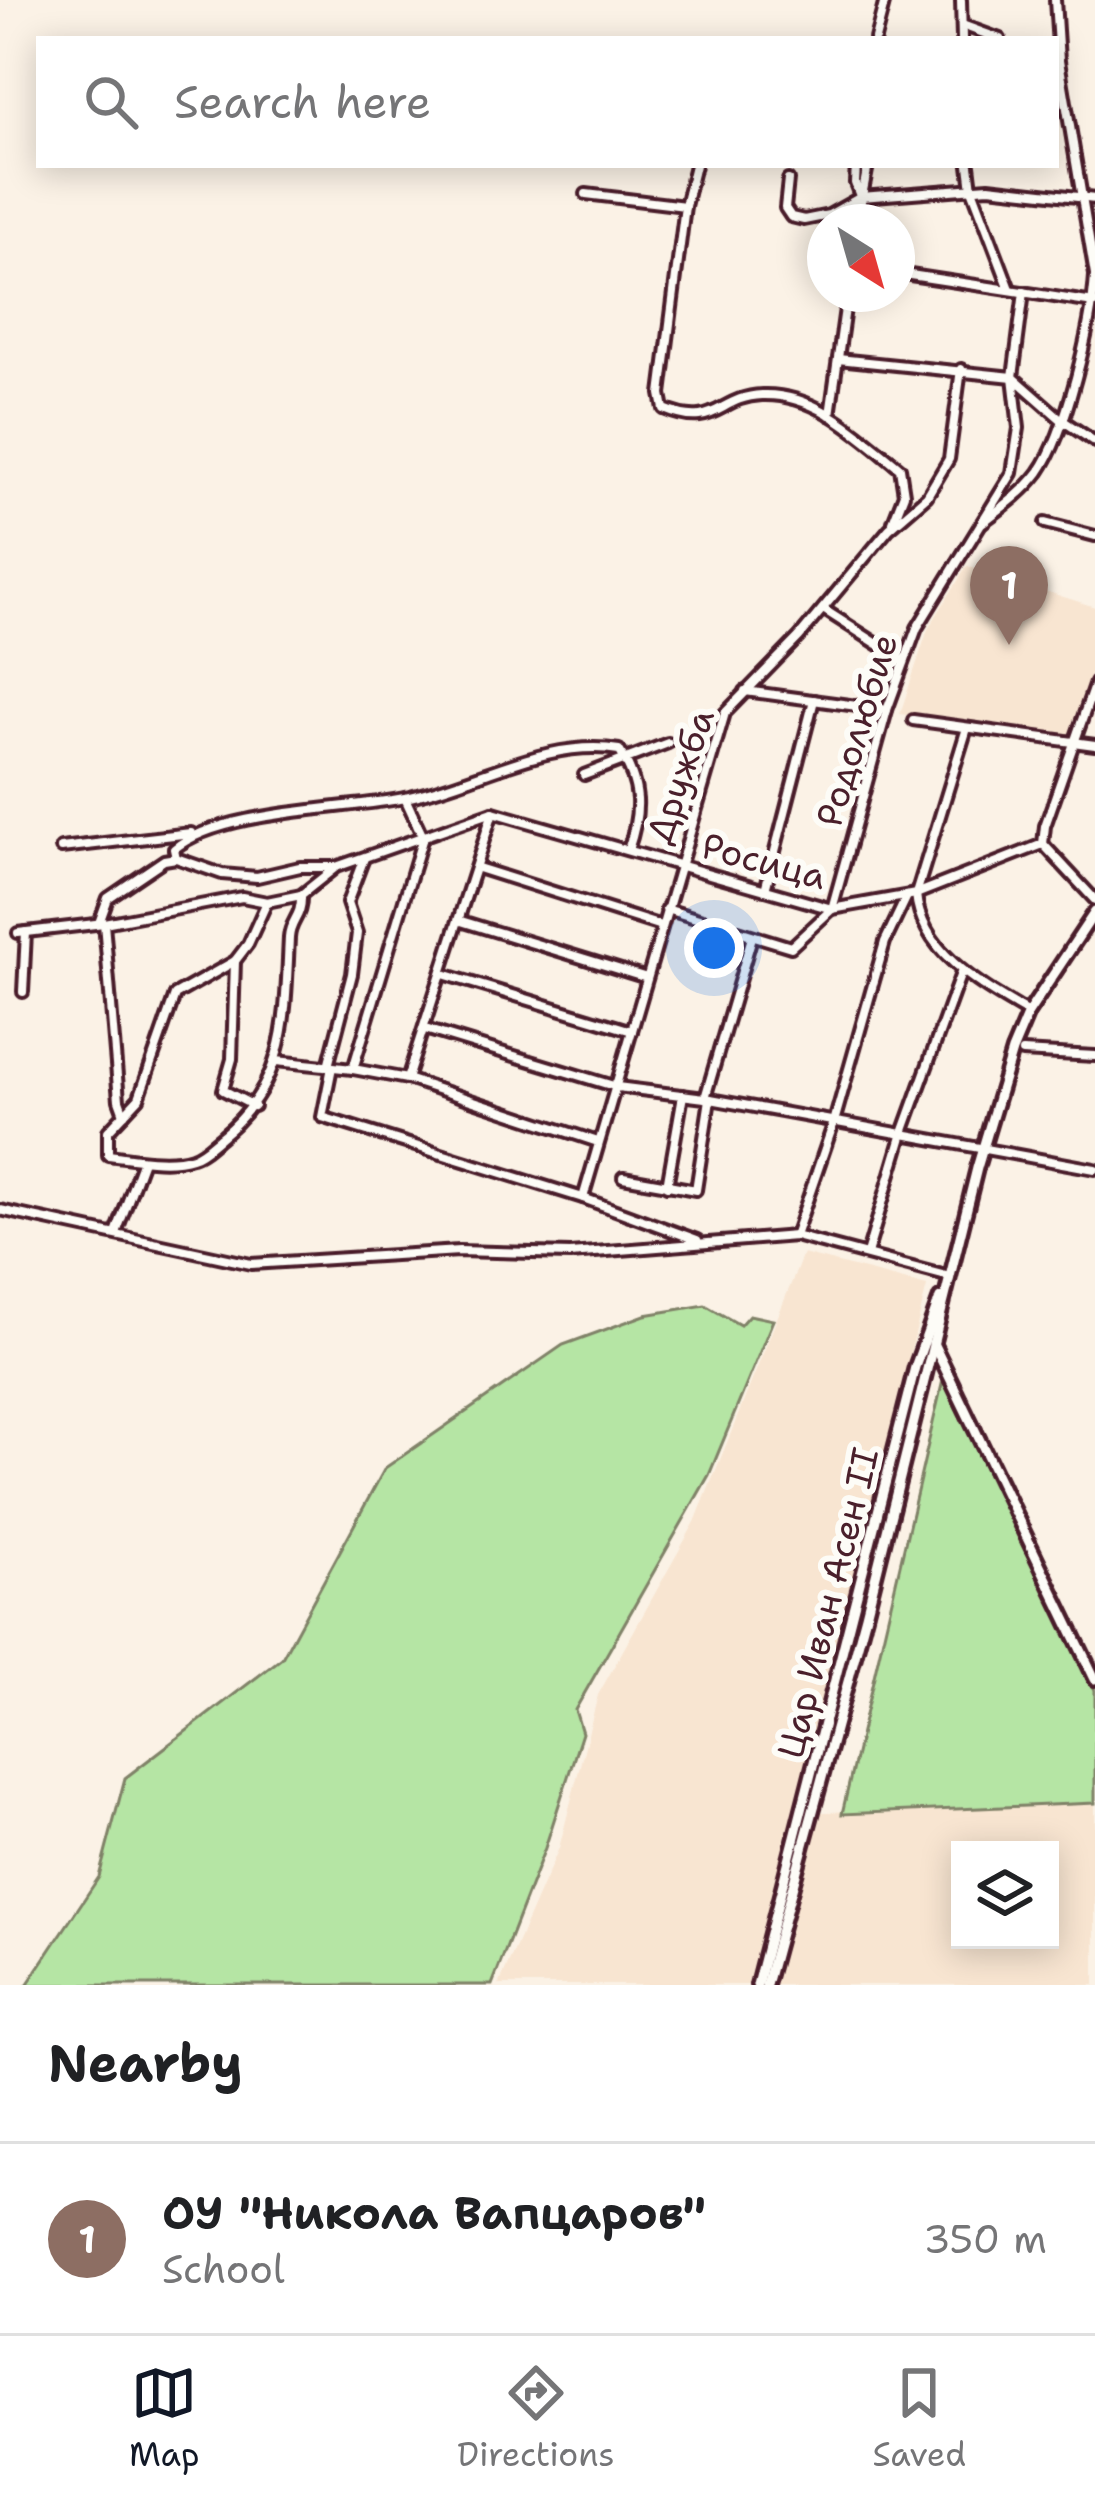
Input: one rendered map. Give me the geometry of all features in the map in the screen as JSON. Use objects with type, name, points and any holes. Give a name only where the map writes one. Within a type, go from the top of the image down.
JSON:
[{"type":"street","points":[[876,36],[885,0]]},
{"type":"street","points":[[961,0],[962,36]]},
{"type":"street","points":[[1055,0],[1057,36]]},
{"type":"street","points":[[962,25],[992,36]]},
{"type":"street","points":[[976,528],[1037,475],[1052,450],[1094,303],[1095,276],[1059,67]]},
{"type":"street","points":[[694,168],[685,206],[661,394],[664,409],[705,418],[736,400],[762,395],[806,401],[901,468],[904,494],[890,529]]},
{"type":"street","points":[[856,168],[861,197]]},
{"type":"street","points":[[860,204],[867,168]]},
{"type":"street","points":[[969,168],[972,189],[1010,289]]},
{"type":"street","points":[[788,180],[785,208],[791,217],[804,220],[829,215],[861,197],[989,187],[1095,199]]},
{"type":"street","points":[[586,194],[685,206]]},
{"type":"street","points":[[915,276],[1094,303]]},
{"type":"street","name":"Родолюбие","points":[[832,909],[886,710],[916,628],[1012,473],[1019,428],[1013,377],[1024,292]]},
{"type":"street","points":[[830,415],[845,312]]},
{"type":"street","points":[[838,359],[1013,377],[1095,442]]},
{"type":"street","name":"Дружба","points":[[583,1198],[725,713],[890,529],[927,496],[949,459],[961,369]]},
{"type":"street","points":[[1045,523],[1095,536]]},
{"type":"street","points":[[823,609],[904,662]]},
{"type":"street","points":[[1095,683],[1043,844],[1095,900]]},
{"type":"street","points":[[744,691],[886,710]]},
{"type":"street","points":[[765,890],[814,700]]},
{"type":"street","points":[[913,720],[1095,745]]},
{"type":"street","points":[[795,1236],[834,1122],[885,942],[911,895],[967,728]]},
{"type":"street","points":[[584,775],[668,743]]},
{"type":"street","points":[[62,848],[192,833],[405,798],[557,752],[608,748],[620,750],[626,760],[640,812],[628,850]]},
{"type":"street","points":[[353,1069],[422,836],[405,798]]},
{"type":"street","points":[[162,836],[175,854],[222,874],[240,876],[337,867],[493,812]]},
{"type":"street","points":[[407,1079],[493,812]]},
{"type":"street","name":"Росица","points":[[493,812],[832,909],[911,895],[1043,844]]},
{"type":"street","points":[[124,1114],[102,923],[108,898],[175,854],[192,833]]},
{"type":"street","points":[[365,856],[347,903],[357,934],[322,1118],[583,1198],[704,1243]]},
{"type":"street","points":[[23,992],[22,932],[102,923],[242,897],[267,902],[301,895],[337,867]]},
{"type":"street","points":[[478,868],[661,926]]},
{"type":"street","points":[[267,902],[236,961],[175,995],[139,1098],[108,1131],[106,1151],[143,1160],[197,1155],[254,1106],[276,1061],[290,973],[289,931],[301,915],[301,895]]},
{"type":"street","points":[[911,895],[917,913],[961,973],[1028,1013]]},
{"type":"street","points":[[666,910],[791,947],[832,909]]},
{"type":"street","name":"Цар Иван Асен II","points":[[766,1985],[983,1149],[1014,1046],[1028,1013],[1095,912]]},
{"type":"street","points":[[460,921],[646,978]]},
{"type":"street","points":[[622,1177],[696,1190],[707,1099],[752,937]]},
{"type":"street","points":[[236,961],[232,1059],[223,1090],[254,1106]]},
{"type":"street","points":[[867,1254],[961,973]]},
{"type":"street","points":[[443,974],[632,1030]]},
{"type":"street","points":[[425,1029],[616,1087],[1095,1169]]},
{"type":"street","points":[[1022,1052],[1095,1056]]},
{"type":"street","points":[[276,1061],[407,1079],[598,1142]]},
{"type":"street","points":[[667,1186],[683,1095]]},
{"type":"street","points":[[116,1233],[143,1160]]},
{"type":"street","points":[[0,1210],[251,1264],[459,1251],[570,1254],[795,1236],[950,1277]]},
{"type":"street","name":"Цар Иван Асен II","points":[[757,1985],[926,1329],[950,1277]]},
{"type":"street","points":[[926,1329],[1095,1679]]},
{"type":"shaded area","points":[[967,566],[1095,607],[1095,661],[1068,739],[900,714],[928,629]]},
{"type":"shaded area","points":[[803,1254],[927,1286],[796,1813],[1095,1803],[1095,1985],[499,1985],[559,1848],[598,1695],[695,1522]]},
{"type":"green space","points":[[705,1305],[740,1325],[749,1315],[773,1320],[709,1475],[575,1710],[582,1733],[545,1848],[492,1985],[27,1985],[99,1877],[125,1778],[282,1658],[385,1468],[563,1345],[645,1315]]},
{"type":"green space","points":[[946,1367],[1095,1690],[1095,1803],[842,1814]]},
{"type":"place","name":"ОУ \"Никола Вапцаров\"","points":[[1009,645]]}]
